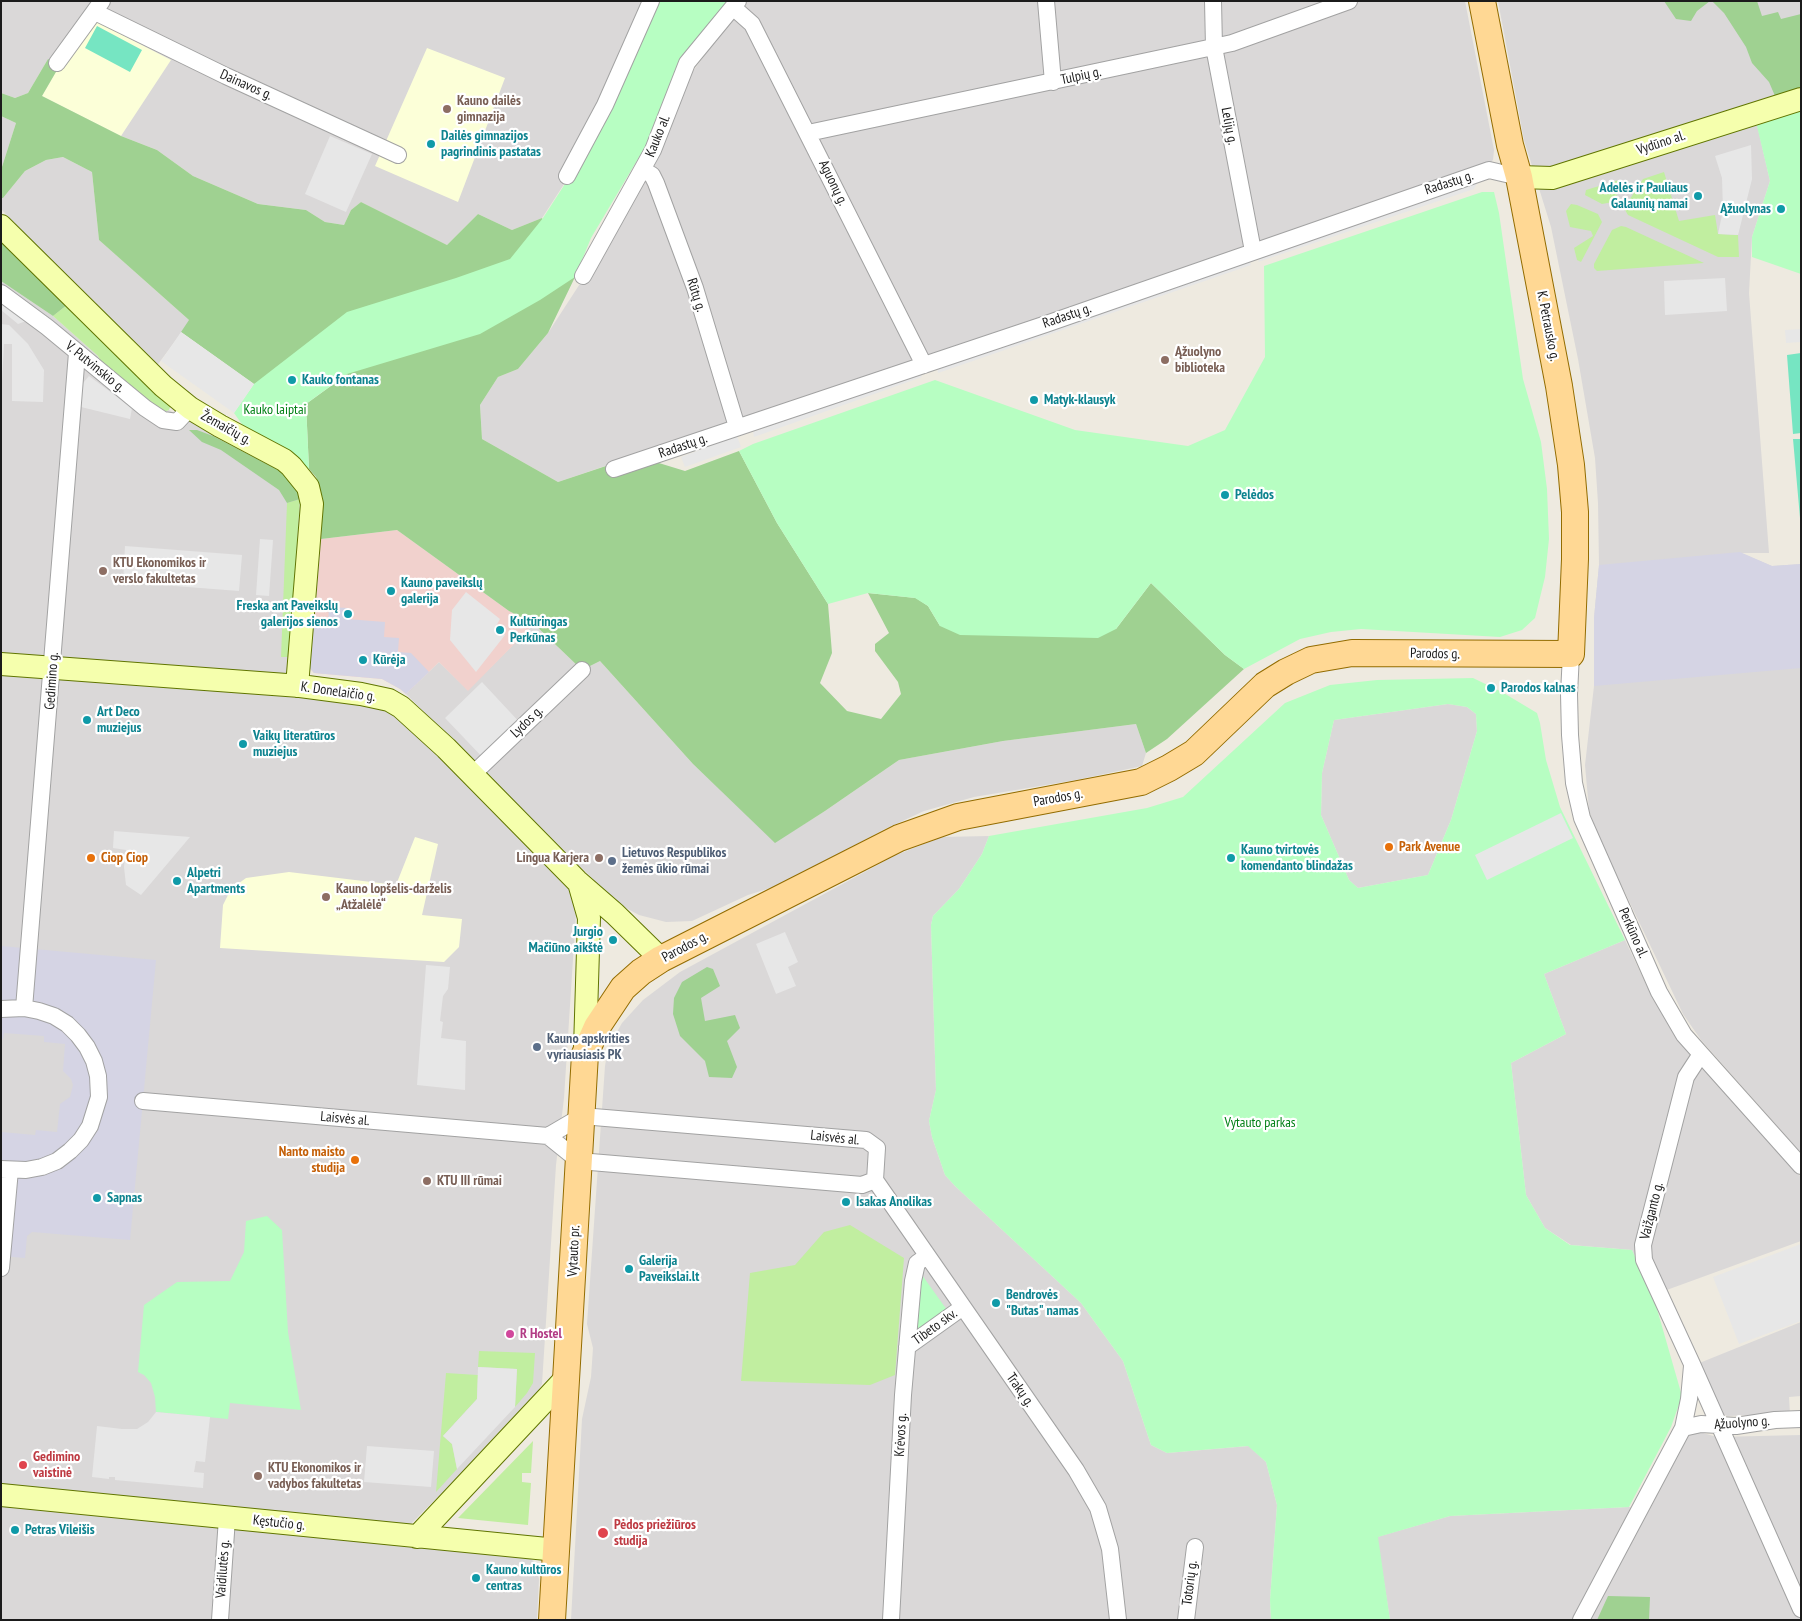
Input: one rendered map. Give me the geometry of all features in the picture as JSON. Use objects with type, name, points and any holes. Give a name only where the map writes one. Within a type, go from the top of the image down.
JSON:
[{"type":"main road","name":"K. Petrausko g.","points":[[1482,1],[1510,144],[1519,177],[1559,386],[1571,465],[1575,512],[1571,654]]},
{"type":"main road","name":"Parodos g.","points":[[585,1054],[597,1027],[623,988],[660,959],[881,846],[928,826],[958,817],[1141,782],[1194,753],[1265,685],[1311,660],[1352,653],[1571,654]]},
{"type":"main road","name":"Vytauto pr.","points":[[552,1620],[585,1054]]},
{"type":"street","points":[[567,176],[605,105],[651,1]]},
{"type":"street","points":[[1046,1],[1053,82]]},
{"type":"street","name":"Lelijų g.","points":[[1213,1],[1214,47],[1253,250]]},
{"type":"street","name":"Tulpių g.","points":[[808,133],[1232,43],[1349,1]]},
{"type":"street","name":"Aguonų g.","points":[[736,5],[752,24],[924,365]]},
{"type":"street","name":"Kauko al.","points":[[583,276],[653,150],[687,63],[736,5]]},
{"type":"street","points":[[57,63],[98,7]]},
{"type":"street","name":"Dainavos g.","points":[[98,7],[226,76],[398,155]]},
{"type":"street","name":"Vydūno al.","points":[[1519,177],[1552,178],[1801,99]]},
{"type":"street","name":"Rūtų g.","points":[[643,170],[652,175],[656,184],[695,288],[737,428]]},
{"type":"street","name":"Radastų g.","points":[[614,469],[924,365],[1489,170],[1519,177]]},
{"type":"street","name":"Žemaičių g.","points":[[1,226],[163,386],[190,408],[284,460],[308,487],[312,504],[298,686]]},
{"type":"street","name":"V. Putvinskio g.","points":[[1,293],[39,320],[145,408],[163,420],[178,422],[190,408]]},
{"type":"street","name":"Gedimino g.","points":[[24,1008],[78,353]]},
{"type":"street","name":"Perkūno al.","points":[[1571,654],[1569,694],[1570,735],[1574,783],[1582,818],[1661,997],[1684,1035],[1801,1166]]},
{"type":"street","name":"K. Donelaičio g.","points":[[1,664],[298,686],[361,694],[389,700],[401,707],[418,722],[579,883],[615,914],[660,959]]},
{"type":"street","name":"Lydos g.","points":[[472,775],[582,670]]},
{"type":"street","name":"Vytauto pr.","points":[[579,883],[589,918],[585,1054]]},
{"type":"street","points":[[1,1010],[24,1008],[39,1011],[54,1016],[67,1024],[87,1047],[94,1061],[98,1076],[98,1097],[90,1126],[82,1140],[57,1160],[42,1167],[26,1170],[6,1170],[2,1262]]},
{"type":"street","name":"Vaižganto g.","points":[[1701,1054],[1686,1078],[1643,1245],[1644,1260],[1801,1608]]},
{"type":"street","name":"Laisvės al.","points":[[143,1101],[548,1136]]},
{"type":"street","points":[[582,1116],[548,1136],[579,1161],[862,1185],[875,1180]]},
{"type":"street","name":"Laisvės al.","points":[[582,1116],[866,1140],[877,1148],[875,1180]]},
{"type":"street","name":"Trakų g.","points":[[875,1180],[1076,1470],[1098,1508],[1110,1549],[1118,1620]]},
{"type":"street","name":"Krėvos g.","points":[[891,1620],[903,1395],[912,1281],[917,1263],[927,1256]]},
{"type":"street","name":"Tibeto skv.","points":[[907,1347],[963,1307]]},
{"type":"street","name":"Vaižganto g.","points":[[1581,1620],[1683,1428],[1689,1399],[1692,1364]]},
{"type":"street","points":[[416,1537],[566,1378]]},
{"type":"street","name":"Ąžuolyno g.","points":[[1683,1428],[1700,1424],[1720,1426],[1801,1419]]},
{"type":"street","name":"Kęstučio g.","points":[[1,1495],[556,1550]]},
{"type":"street","name":"Vaidilutės g.","points":[[220,1620],[227,1518]]},
{"type":"street","name":"Totorių g.","points":[[1186,1620],[1194,1547]]},
{"type":"shaded area","points":[[1,1],[646,1],[568,178],[542,218],[512,230],[478,214],[447,245],[361,202],[351,210],[344,225],[325,222],[306,210],[258,204],[193,176],[157,150],[121,136],[48,59],[28,93],[15,98],[1,93]]},
{"type":"shaded area","points":[[745,1],[1465,1],[1494,150],[1493,160],[1485,167],[558,482],[482,439],[480,405],[498,377],[518,369],[548,333],[609,239],[693,71]]},
{"type":"shaded area","points":[[1498,1],[1801,1],[1801,91],[1753,107],[1770,181],[1752,237],[1749,293],[1769,553],[1741,553],[1772,566],[1801,564],[1801,1153],[1701,1040],[1683,1014],[1597,834],[1589,810],[1585,765],[1594,686],[1594,618],[1599,565],[1595,458],[1578,359],[1551,227],[1524,140]]},
{"type":"shaded area","points":[[97,22],[171,60],[121,136],[42,96],[60,65]]},
{"type":"shaded area","name":"Kauno dailės gimnazija","points":[[427,48],[505,78],[458,202],[375,166]]},
{"type":"shaded area","points":[[1,116],[16,123],[1,170]]},
{"type":"shaded area","points":[[330,136],[372,154],[346,212],[305,194]]},
{"type":"shaded area","points":[[1751,145],[1752,179],[1738,235],[1718,234],[1723,210],[1722,178],[1715,156]]},
{"type":"shaded area","points":[[63,157],[92,172],[99,240],[190,321],[156,367],[1,209],[1,198],[25,171],[46,160]]},
{"type":"shaded area","points":[[1482,175],[1474,189],[1258,262],[1265,249]]},
{"type":"shaded area","points":[[1249,260],[1251,265],[938,373],[937,368]]},
{"type":"shaded area","points":[[1725,278],[1727,311],[1665,315],[1664,281]]},
{"type":"shaded area","points":[[1,281],[53,316],[98,356],[106,371],[164,412],[169,410],[284,472],[303,507],[288,697],[360,703],[377,707],[399,717],[570,891],[576,913],[564,1098],[556,1165],[542,1384],[533,1401],[393,1542],[528,1557],[536,1563],[539,1579],[537,1620],[1,1620]]},
{"type":"shaded area","points":[[1,299],[29,320],[18,324],[1,310]]},
{"type":"shaded area","points":[[1,324],[9,325],[28,344],[44,370],[43,402],[12,401],[12,344],[4,344],[1,400]]},
{"type":"shaded area","points":[[1801,329],[1801,342],[1786,343],[1785,330]]},
{"type":"shaded area","points":[[181,332],[254,384],[234,413],[161,361]]},
{"type":"shaded area","points":[[920,373],[922,377],[754,437],[753,432]]},
{"type":"shaded area","points":[[89,376],[132,408],[130,419],[81,407],[83,383]]},
{"type":"shaded area","points":[[737,436],[741,447],[685,467],[681,457]]},
{"type":"shaded area","points":[[397,530],[509,611],[534,624],[468,691],[439,662],[406,694],[382,679],[314,673],[306,664],[310,624],[314,624],[321,539]]},
{"type":"shaded area","points":[[260,539],[273,540],[269,596],[256,595]]},
{"type":"shaded area","points":[[125,546],[242,555],[239,591],[123,582]]},
{"type":"shaded area","points":[[1740,552],[1772,566],[1801,564],[1801,668],[1594,686],[1594,618],[1599,565]]},
{"type":"shaded area","points":[[466,592],[500,619],[495,628],[505,635],[476,672],[450,640],[452,610]]},
{"type":"shaded area","points":[[329,607],[348,608],[347,619],[385,622],[384,637],[399,638],[398,652],[411,653],[429,672],[406,694],[382,679],[314,673],[306,664],[310,624],[328,625]]},
{"type":"shaded area","points":[[534,624],[582,670],[600,661],[693,764],[775,842],[825,811],[899,760],[1003,741],[1136,724],[1146,753],[1142,766],[1076,780],[974,797],[924,811],[883,830],[783,884],[748,895],[692,921],[666,922],[639,915],[626,908],[603,889],[406,694],[439,662],[468,690]]},
{"type":"shaded area","points":[[482,682],[523,726],[486,761],[445,718]]},
{"type":"shaded area","points":[[1448,704],[1467,707],[1476,714],[1477,731],[1451,820],[1428,875],[1358,888],[1349,880],[1321,815],[1322,773],[1334,720]]},
{"type":"shaded area","points":[[1561,813],[1573,838],[1487,880],[1475,855]]},
{"type":"shaded area","points":[[114,831],[190,837],[141,895],[126,885],[124,867],[126,850],[113,848]]},
{"type":"shaded area","points":[[989,836],[982,854],[959,889],[933,916],[931,925],[936,1090],[929,1121],[932,1137],[945,1175],[1081,1303],[1123,1361],[1151,1445],[1167,1453],[1249,1446],[1266,1462],[1277,1505],[1270,1600],[1271,1620],[571,1620],[582,1419],[591,1377],[593,1348],[587,1324],[605,1066],[608,1048],[622,1023],[643,1000],[680,972],[896,855],[942,837]]},
{"type":"shaded area","name":"Kauno lopšelis-darželis „Atžalėlė“","points":[[415,837],[438,844],[422,915],[462,919],[459,947],[444,962],[220,948],[223,905],[231,889],[246,878],[289,872],[396,885]]},
{"type":"shaded area","points":[[785,932],[798,962],[788,967],[796,986],[776,994],[756,944]]},
{"type":"shaded area","points":[[1625,940],[1654,1001],[1682,1043],[1801,1177],[1801,1241],[1653,1295],[1632,1250],[1571,1245],[1545,1228],[1526,1195],[1511,1063],[1566,1034],[1544,974]]},
{"type":"shaded area","points":[[1,946],[156,960],[130,1240],[32,1232],[27,1236],[25,1258],[1,1256],[1,1132],[35,1135],[36,1130],[57,1132],[60,1104],[70,1097],[73,1085],[71,1079],[63,1071],[65,1044],[44,1042],[44,1036],[4,1033],[3,1039],[1,1038]]},
{"type":"shaded area","points":[[426,965],[450,967],[448,989],[443,996],[440,1021],[443,1022],[441,1038],[466,1041],[465,1090],[417,1085]]},
{"type":"shaded area","points":[[1801,1244],[1801,1321],[1739,1344],[1713,1277]]},
{"type":"shaded area","points":[[1801,1322],[1801,1396],[1789,1397],[1790,1414],[1727,1416],[1721,1413],[1697,1364]]},
{"type":"shaded area","points":[[478,1367],[517,1369],[515,1407],[457,1469],[452,1444],[443,1436],[477,1399]]},
{"type":"shaded area","points":[[156,1412],[210,1417],[205,1462],[196,1461],[194,1472],[204,1473],[203,1488],[115,1480],[115,1477],[109,1477],[109,1479],[92,1477],[97,1426],[137,1429],[148,1422]]},
{"type":"shaded area","points":[[1695,1433],[1717,1437],[1801,1435],[1801,1620],[1390,1620],[1377,1537],[1450,1516],[1629,1507],[1648,1512],[1688,1436]]},
{"type":"shaded area","points":[[367,1446],[434,1451],[431,1487],[364,1482]]},
{"type":"green space","name":"Kauko laiptai","points":[[660,1],[728,1],[680,58],[645,147],[591,238],[575,277],[540,300],[480,334],[347,374],[306,404],[309,469],[287,453],[246,430],[234,413],[254,384],[347,312],[510,259],[543,218],[592,142]]},
{"type":"green space","points":[[1664,1],[1710,1],[1697,11],[1691,21],[1676,19]]},
{"type":"green space","points":[[1712,1],[1757,1],[1762,16],[1778,12],[1781,19],[1801,14],[1801,88],[1775,96],[1769,82],[1752,63],[1746,47],[1724,13]]},
{"type":"green space","points":[[97,26],[142,50],[130,72],[85,48]]},
{"type":"green space","points":[[48,59],[60,65],[42,96],[121,136],[157,150],[193,176],[258,204],[306,210],[325,222],[344,225],[351,210],[361,202],[447,245],[478,214],[512,230],[542,218],[565,265],[575,277],[548,333],[518,369],[498,377],[480,405],[482,439],[558,482],[636,456],[685,471],[739,451],[777,523],[828,604],[832,653],[820,683],[847,711],[881,719],[901,694],[898,682],[875,651],[875,644],[889,633],[868,593],[916,598],[928,606],[940,626],[1116,629],[1151,583],[1225,655],[1244,669],[1167,739],[1146,753],[1136,724],[1003,741],[899,760],[775,843],[693,764],[600,661],[582,670],[534,624],[509,611],[397,530],[321,539],[323,499],[316,477],[309,469],[306,404],[346,375],[290,376],[254,384],[181,332],[189,320],[99,240],[92,172],[63,157],[46,160],[25,171],[1,198],[1,170],[16,123],[1,116],[1,93],[15,98],[28,93]]},
{"type":"green space","name":"Ąžuolynas","points":[[1801,107],[1801,274],[1752,257],[1752,237],[1770,181],[1756,122]]},
{"type":"green space","points":[[1664,172],[1679,221],[1715,215],[1718,234],[1738,235],[1739,257],[1718,257],[1628,215],[1625,210],[1626,205],[1643,179]]},
{"type":"green space","points":[[1622,180],[1623,184],[1613,202],[1602,204],[1585,195],[1586,190]]},
{"type":"green space","points":[[1482,192],[1494,192],[1499,213],[1523,379],[1541,442],[1547,489],[1549,539],[1545,577],[1535,618],[1522,630],[1500,637],[1361,629],[1331,632],[1300,639],[1244,669],[1225,655],[1151,583],[1116,629],[1098,638],[960,635],[940,626],[928,606],[915,598],[868,593],[828,604],[777,523],[739,451],[753,444],[935,380],[1075,430],[1188,446],[1225,430],[1265,357],[1264,266]]},
{"type":"green space","points":[[1571,204],[1598,214],[1602,222],[1581,262],[1577,260],[1574,248],[1593,236],[1591,231],[1570,227],[1566,211]]},
{"type":"green space","points":[[1621,226],[1704,263],[1597,271],[1594,268],[1594,264],[1612,230]]},
{"type":"green space","points":[[1,239],[67,305],[53,316],[1,281]]},
{"type":"green space","points":[[67,305],[171,405],[169,410],[164,412],[106,371],[98,356],[53,316]]},
{"type":"green space","points":[[1801,353],[1801,433],[1793,434],[1787,355]]},
{"type":"green space","points":[[189,430],[197,430],[213,436],[280,471],[290,479],[299,493],[300,499],[287,503],[279,490],[221,450],[202,442]]},
{"type":"green space","points":[[1793,439],[1801,439],[1801,518],[1800,518]]},
{"type":"green space","points":[[300,499],[289,657],[281,657],[287,503]]},
{"type":"green space","name":"Vytauto parkas","points":[[1473,678],[1502,692],[1537,713],[1546,760],[1560,807],[1625,940],[1544,974],[1566,1034],[1511,1063],[1526,1195],[1545,1228],[1570,1245],[1632,1250],[1653,1295],[1682,1396],[1671,1427],[1629,1507],[1450,1516],[1378,1537],[1390,1620],[1271,1620],[1270,1600],[1277,1505],[1266,1462],[1248,1446],[1167,1453],[1151,1445],[1123,1361],[1081,1303],[945,1175],[932,1137],[929,1121],[936,1090],[931,925],[933,916],[959,889],[982,854],[989,836],[1147,808],[1183,797],[1285,703],[1330,685],[1377,680]],"holes":[[[1448,704],[1467,707],[1476,714],[1477,731],[1451,820],[1428,875],[1358,888],[1349,880],[1321,815],[1322,773],[1334,720]]]},
{"type":"green space","points":[[707,967],[713,969],[720,986],[701,998],[705,1021],[735,1015],[740,1028],[727,1041],[737,1067],[732,1078],[709,1077],[705,1061],[680,1036],[673,1014],[674,998],[682,982]]},
{"type":"green space","points":[[267,1216],[282,1230],[288,1332],[301,1410],[230,1403],[228,1419],[156,1412],[155,1397],[151,1383],[144,1375],[138,1372],[144,1305],[177,1282],[230,1281],[244,1252],[246,1221]]},
{"type":"green space","points":[[850,1225],[904,1258],[895,1375],[870,1385],[741,1381],[750,1273],[795,1265],[824,1232]]},
{"type":"green space","points":[[922,1275],[947,1310],[916,1330],[919,1280]]},
{"type":"green space","points":[[479,1351],[535,1353],[533,1383],[515,1407],[517,1369],[478,1367]]},
{"type":"green space","points":[[446,1373],[478,1375],[477,1399],[443,1436],[452,1444],[457,1469],[436,1492]]},
{"type":"green space","points":[[533,1441],[531,1473],[522,1473],[522,1482],[531,1483],[528,1525],[458,1518]]},
{"type":"green space","points":[[1608,1596],[1650,1597],[1649,1620],[1597,1620]]},
{"type":"place","name":"Kauno dailės gimnazija","points":[[447,109]]},
{"type":"place","name":"Dailės gimnazijos pagrindinis pastatas","points":[[431,144]]},
{"type":"place","name":"Adelės ir Pauliaus Galaunių namai","points":[[1698,196]]},
{"type":"place","name":"Ąžuolynas","points":[[1781,209]]},
{"type":"place","name":"Ąžuolyno biblioteka","points":[[1165,360]]},
{"type":"place","name":"Kauko fontanas","points":[[292,380]]},
{"type":"place","name":"Matyk-klausyk","points":[[1034,400]]},
{"type":"place","name":"Pelėdos","points":[[1225,495]]},
{"type":"place","name":"KTU Ekonomikos ir verslo fakultetas","points":[[103,571]]},
{"type":"place","name":"Kauno paveikslų galerija","points":[[391,591]]},
{"type":"place","name":"Freska ant Paveikslų galerijos sienos","points":[[348,614]]},
{"type":"place","name":"Kultūringas Perkūnas","points":[[500,630]]},
{"type":"place","name":"Kūrėja","points":[[363,660]]},
{"type":"place","name":"Parodos kalnas","points":[[1491,688]]},
{"type":"place","name":"Art Deco muziejus","points":[[87,720]]},
{"type":"place","name":"Vaikų literatūros muziejus","points":[[243,744]]},
{"type":"place","name":"Park Avenue","points":[[1389,847]]},
{"type":"place","name":"Ciop Ciop","points":[[91,858]]},
{"type":"place","name":"Lingua Karjera","points":[[599,858]]},
{"type":"place","name":"Kauno tvirtovės komendanto blindažas","points":[[1231,858]]},
{"type":"place","name":"Lietuvos Respublikos žemės ūkio rūmai","points":[[612,861]]},
{"type":"place","name":"Alpetri Apartments","points":[[177,881]]},
{"type":"place","name":"Kauno lopšelis-darželis „Atžalėlė“","points":[[326,897]]},
{"type":"place","name":"Jurgio Mačiūno aikštė","points":[[613,940]]},
{"type":"place","name":"Kauno apskrities vyriausiasis PK","points":[[537,1047]]},
{"type":"place","name":"Nanto maisto studija","points":[[355,1160]]},
{"type":"place","name":"KTU III rūmai","points":[[427,1181]]},
{"type":"place","name":"Sapnas","points":[[97,1198]]},
{"type":"place","name":"Isakas Anolikas","points":[[846,1202]]},
{"type":"place","name":"Galerija Paveikslai.lt","points":[[629,1269]]},
{"type":"place","name":"Bendrovės \"Butas\" namas","points":[[996,1303]]},
{"type":"place","name":"R Hostel","points":[[510,1334]]},
{"type":"place","name":"Gedimino vaistinė","points":[[23,1465]]},
{"type":"place","name":"KTU Ekonomikos ir vadybos fakultetas","points":[[258,1476]]},
{"type":"place","name":"Petras Vileišis","points":[[15,1530]]},
{"type":"place","name":"Pėdos priežiūros studija","points":[[603,1533]]},
{"type":"place","name":"Kauno kultūros centras","points":[[476,1578]]}]
